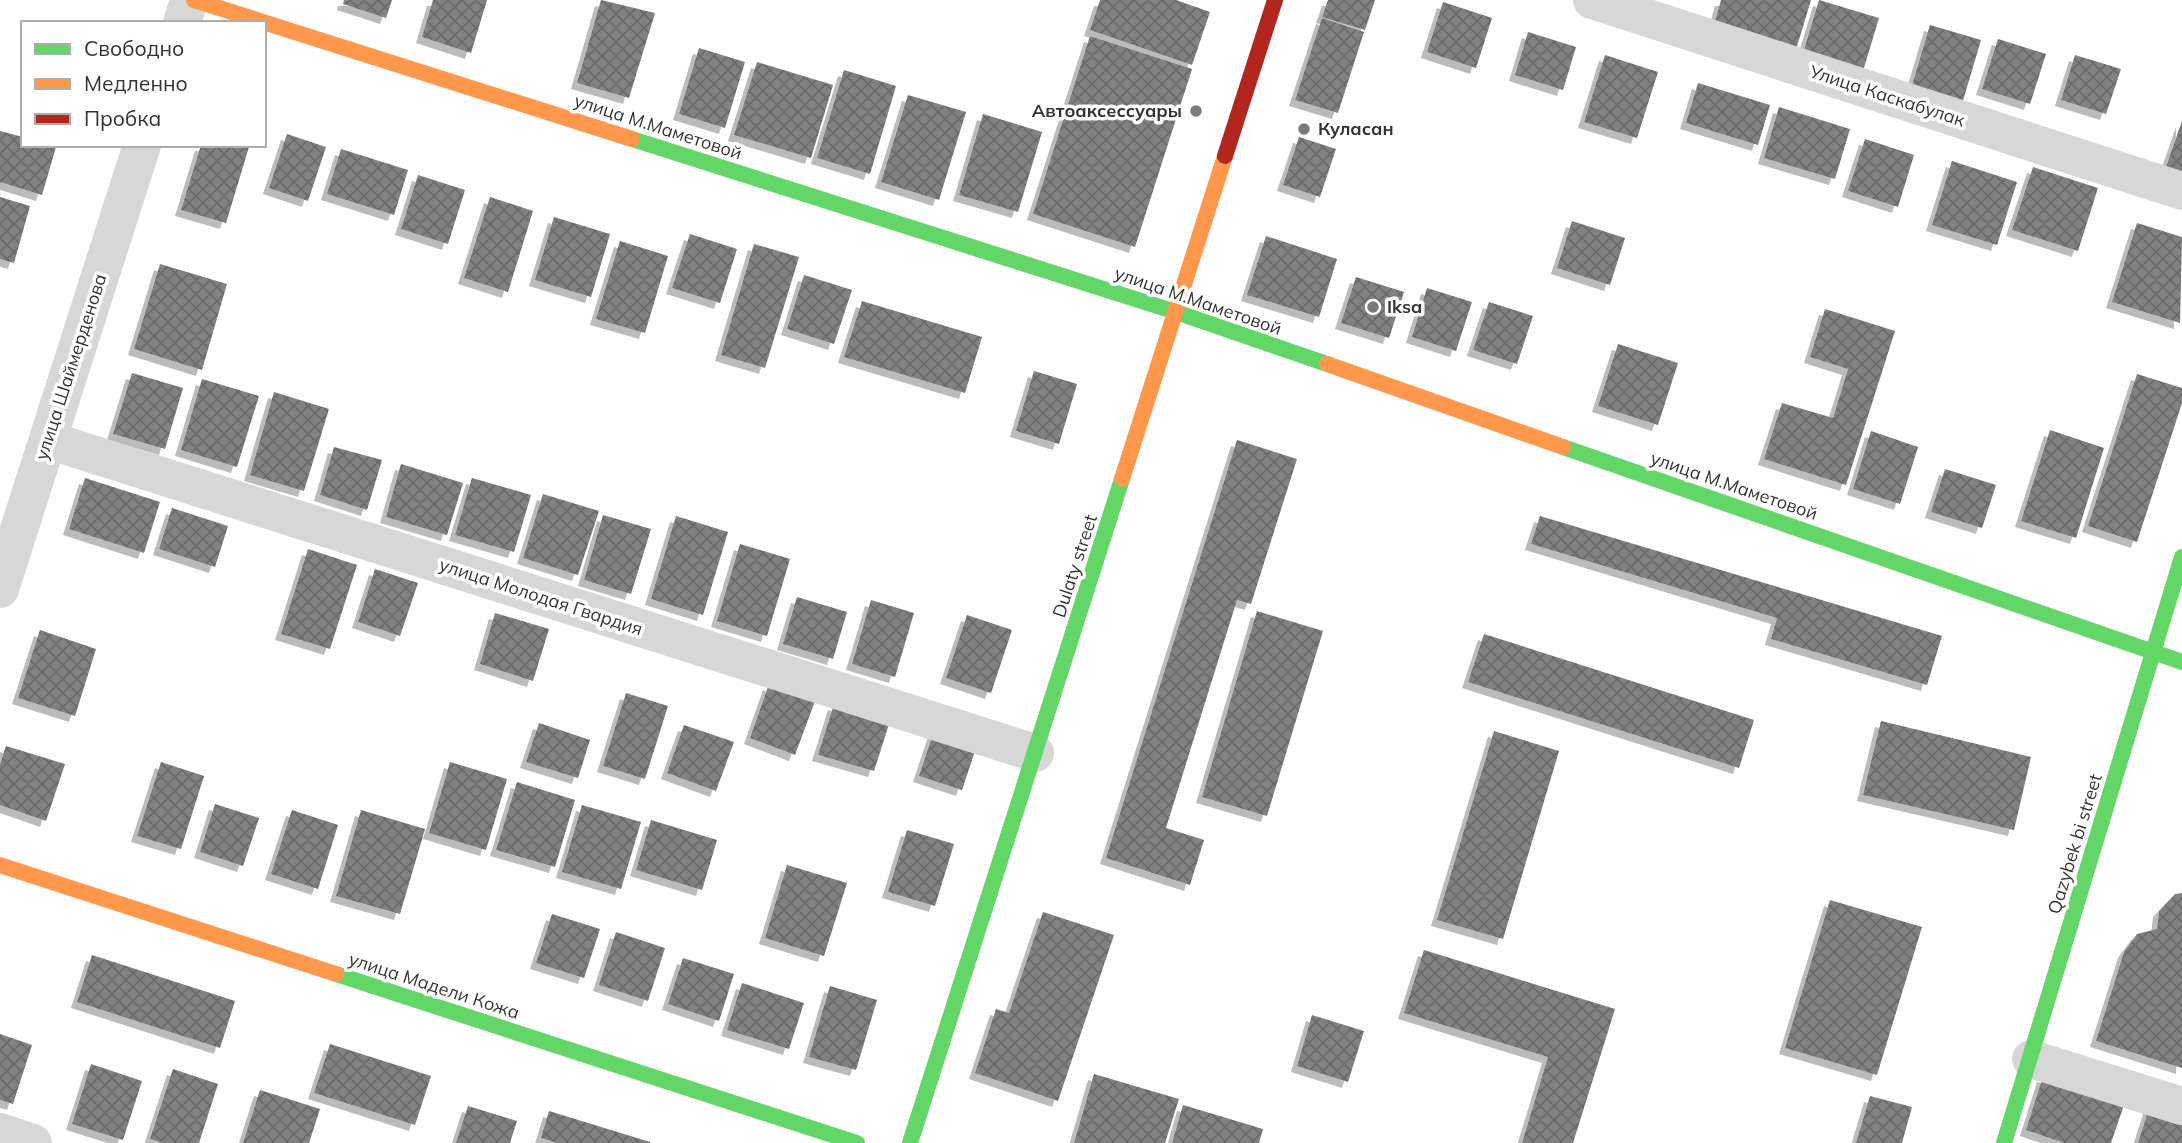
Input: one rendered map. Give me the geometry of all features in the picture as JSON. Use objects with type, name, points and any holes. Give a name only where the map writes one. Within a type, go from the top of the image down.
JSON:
[{"type":"main road","name":"улица М.Маметовой","points":[[192,0],[258,21]]},
{"type":"main road","name":"Dulaty street","points":[[910,1143],[1275,0]]},
{"type":"main road","name":"улица М.Маметовой","points":[[266,23],[1176,312],[2182,662]]},
{"type":"main road","name":"Qazybek bi street","points":[[2004,1143],[2182,557]]},
{"type":"main road","name":"улица Мадели Кожа","points":[[0,865],[857,1143]]},
{"type":"street","points":[[183,21],[192,0]]},
{"type":"street","name":"Улица Каскабулак","points":[[1592,0],[2182,191]]},
{"type":"street","name":"улица Шаймерденова","points":[[0,589],[141,147]]},
{"type":"street","name":"улица Молодая Гвардия","points":[[48,440],[1035,753]]},
{"type":"street","points":[[2031,1059],[2182,1106]]},
{"type":"street","points":[[0,1132],[33,1143]]},
{"type":"building","points":[[344,0],[392,0],[386,18],[343,4]]},
{"type":"building","points":[[433,0],[487,0],[471,53],[422,37]]},
{"type":"building","points":[[601,0],[655,13],[629,98],[577,83]]},
{"type":"building","points":[[1100,0],[1176,0],[1210,12],[1192,65],[1090,30]]},
{"type":"building","points":[[1328,0],[1375,0],[1365,30],[1322,17]]},
{"type":"building","points":[[1721,0],[1811,0],[1795,53],[1713,28]]},
{"type":"building","points":[[1819,0],[1879,18],[1863,71],[1803,53]]},
{"type":"building","points":[[1443,2],[1492,18],[1476,68],[1427,52]]},
{"type":"building","points":[[1322,18],[1364,32],[1338,113],[1295,100]]},
{"type":"building","points":[[1930,25],[1981,40],[1962,104],[1911,89]]},
{"type":"building","points":[[1528,32],[1576,47],[1563,90],[1515,75]]},
{"type":"building","points":[[1090,36],[1192,69],[1135,247],[1033,214]]},
{"type":"building","points":[[1998,39],[2046,54],[2030,104],[1982,89]]},
{"type":"building","points":[[699,48],[745,62],[725,128],[679,114]]},
{"type":"building","points":[[1605,55],[1658,72],[1637,138],[1584,122]]},
{"type":"building","points":[[2075,55],[2121,69],[2106,114],[2061,100]]},
{"type":"building","points":[[757,62],[833,85],[811,158],[734,135]]},
{"type":"building","points":[[844,70],[896,86],[870,174],[817,158]]},
{"type":"building","points":[[1698,83],[1770,105],[1758,145],[1686,123]]},
{"type":"building","points":[[908,95],[966,112],[939,200],[881,182]]},
{"type":"building","points":[[1779,107],[1850,129],[1835,179],[1764,158]]},
{"type":"building","points":[[983,114],[1042,132],[1018,212],[959,195]]},
{"type":"building","points":[[2182,121],[2182,172],[2166,167]]},
{"type":"building","points":[[0,131],[21,136],[21,147],[56,147],[42,195],[0,182]]},
{"type":"building","points":[[287,134],[326,147],[308,201],[269,188]]},
{"type":"building","points":[[1299,137],[1336,149],[1320,197],[1283,185]]},
{"type":"building","points":[[1865,139],[1914,155],[1898,207],[1848,191]]},
{"type":"building","points":[[200,147],[249,147],[226,223],[181,210]]},
{"type":"building","points":[[341,149],[408,170],[394,215],[327,194]]},
{"type":"building","points":[[1952,161],[2017,182],[1997,245],[1932,225]]},
{"type":"building","points":[[2033,167],[2098,188],[2078,251],[2012,230]]},
{"type":"building","points":[[418,175],[465,190],[448,244],[401,229]]},
{"type":"building","points":[[0,197],[30,206],[14,263],[0,259]]},
{"type":"building","points":[[490,197],[533,211],[508,292],[464,278]]},
{"type":"building","points":[[554,217],[610,234],[591,297],[535,280]]},
{"type":"building","points":[[1572,221],[1625,238],[1610,285],[1557,268]]},
{"type":"building","points":[[2137,223],[2182,237],[2180,323],[2112,302]]},
{"type":"building","points":[[690,234],[737,249],[720,303],[672,288]]},
{"type":"building","points":[[1266,236],[1337,259],[1319,317],[1247,295]]},
{"type":"building","points":[[620,241],[668,256],[645,333],[596,319]]},
{"type":"building","points":[[754,244],[799,257],[765,368],[721,355]]},
{"type":"building","points":[[160,264],[227,284],[202,370],[134,349]]},
{"type":"building","points":[[804,275],[852,290],[834,344],[787,329]]},
{"type":"building","points":[[1356,277],[1404,292],[1389,338],[1341,323]]},
{"type":"building","points":[[1427,288],[1472,302],[1456,351],[1412,337]]},
{"type":"building","points":[[862,301],[982,337],[965,393],[844,357]]},
{"type":"building","points":[[1489,302],[1533,316],[1517,364],[1473,350]]},
{"type":"building","points":[[1825,309],[1895,331],[1846,485],[1764,459],[1782,403],[1833,418],[1848,369],[1810,357]]},
{"type":"building","points":[[1618,344],[1678,363],[1658,425],[1598,406]]},
{"type":"building","points":[[1034,371],[1077,384],[1059,444],[1016,431]]},
{"type":"building","points":[[132,373],[183,388],[165,449],[113,434]]},
{"type":"building","points":[[2137,374],[2182,388],[2182,403],[2137,542],[2088,526]]},
{"type":"building","points":[[202,379],[259,396],[237,467],[181,450]]},
{"type":"building","points":[[274,392],[329,409],[304,491],[250,475]]},
{"type":"building","points":[[2050,430],[2104,448],[2076,538],[2021,521]]},
{"type":"building","points":[[1871,431],[1918,447],[1900,504],[1853,489]]},
{"type":"building","points":[[1237,440],[1297,459],[1251,604],[1237,600],[1166,828],[1204,840],[1190,885],[1106,858]]},
{"type":"building","points":[[334,447],[382,460],[367,510],[320,495]]},
{"type":"building","points":[[401,464],[463,483],[447,535],[386,517]]},
{"type":"building","points":[[1945,469],[1996,485],[1982,528],[1931,512]]},
{"type":"building","points":[[85,478],[160,502],[144,553],[69,529]]},
{"type":"building","points":[[472,478],[531,495],[514,552],[455,535]]},
{"type":"building","points":[[543,494],[599,511],[578,575],[523,558]]},
{"type":"building","points":[[172,508],[228,526],[215,567],[159,549]]},
{"type":"building","points":[[603,515],[651,529],[631,594],[584,580]]},
{"type":"building","points":[[676,516],[728,532],[703,615],[651,599]]},
{"type":"building","points":[[1540,516],[1942,636],[1927,685],[1771,639],[1777,618],[1531,544]]},
{"type":"building","points":[[740,544],[790,559],[767,636],[717,621]]},
{"type":"building","points":[[308,549],[357,565],[330,649],[281,634]]},
{"type":"building","points":[[375,569],[418,583],[400,636],[358,622]]},
{"type":"building","points":[[797,597],[847,612],[833,659],[783,644]]},
{"type":"building","points":[[871,600],[914,613],[895,677],[852,664]]},
{"type":"building","points":[[1257,611],[1323,631],[1267,816],[1202,797]]},
{"type":"building","points":[[495,613],[549,629],[533,681],[480,664]]},
{"type":"building","points":[[967,615],[1012,630],[991,693],[946,678]]},
{"type":"building","points":[[40,630],[96,649],[75,716],[18,698]]},
{"type":"building","points":[[1484,634],[1754,720],[1739,768],[1468,682]]},
{"type":"building","points":[[769,684],[815,701],[795,755],[750,738]]},
{"type":"building","points":[[626,693],[668,706],[645,779],[603,766]]},
{"type":"building","points":[[834,704],[890,721],[874,771],[818,755]]},
{"type":"building","points":[[1881,721],[2031,757],[2014,830],[1863,795]]},
{"type":"building","points":[[539,723],[590,740],[578,778],[526,762]]},
{"type":"building","points":[[684,725],[734,742],[716,791],[667,773]]},
{"type":"building","points":[[934,731],[977,745],[962,790],[919,776]]},
{"type":"building","points":[[1494,731],[1559,751],[1503,939],[1437,920]]},
{"type":"building","points":[[6,746],[65,764],[46,821],[0,805],[0,764]]},
{"type":"building","points":[[161,762],[204,776],[181,849],[137,836]]},
{"type":"building","points":[[450,762],[507,779],[486,850],[429,833]]},
{"type":"building","points":[[517,782],[575,800],[555,867],[496,850]]},
{"type":"building","points":[[215,804],[259,818],[243,866],[200,852]]},
{"type":"building","points":[[582,805],[641,822],[621,889],[562,872]]},
{"type":"building","points":[[292,810],[338,825],[318,889],[271,874]]},
{"type":"building","points":[[361,810],[425,829],[400,914],[336,896]]},
{"type":"building","points":[[651,820],[717,840],[702,890],[636,870]]},
{"type":"building","points":[[907,830],[954,844],[935,906],[888,892]]},
{"type":"building","points":[[787,865],[847,883],[824,956],[765,938]]},
{"type":"building","points":[[2182,893],[2182,1068],[2096,1041],[2124,952],[2137,934],[2157,929],[2159,911],[2175,894]]},
{"type":"building","points":[[1830,900],[1922,927],[1877,1075],[1785,1048]]},
{"type":"building","points":[[1043,912],[1114,935],[1058,1101],[975,1073],[996,1009],[1009,1013]]},
{"type":"building","points":[[552,914],[600,929],[584,978],[536,963]]},
{"type":"building","points":[[616,932],[665,948],[648,1001],[599,985]]},
{"type":"building","points":[[1424,950],[1615,1009],[1573,1143],[1522,1143],[1548,1057],[1404,1013]]},
{"type":"building","points":[[92,955],[235,1001],[220,1048],[77,1002]]},
{"type":"building","points":[[683,958],[734,974],[719,1021],[668,1004]]},
{"type":"building","points":[[742,983],[804,1003],[789,1049],[727,1030]]},
{"type":"building","points":[[830,986],[877,1000],[856,1070],[809,1057]]},
{"type":"building","points":[[1312,1015],[1364,1031],[1348,1082],[1297,1066]]},
{"type":"building","points":[[0,1034],[32,1045],[13,1104],[0,1100]]},
{"type":"building","points":[[330,1044],[431,1076],[415,1125],[314,1093]]},
{"type":"building","points":[[91,1064],[142,1081],[123,1140],[72,1124]]},
{"type":"building","points":[[173,1069],[218,1084],[199,1143],[163,1143],[150,1139]]},
{"type":"building","points":[[1094,1074],[1179,1099],[1165,1143],[1074,1143]]},
{"type":"building","points":[[2043,1076],[2125,1102],[2111,1143],[2064,1143],[2026,1130]]},
{"type":"building","points":[[260,1090],[320,1109],[309,1143],[243,1143]]},
{"type":"building","points":[[1870,1096],[1912,1107],[1902,1143],[1856,1143]]},
{"type":"building","points":[[2151,1102],[2182,1112],[2182,1143],[2138,1143]]},
{"type":"building","points":[[1183,1105],[1263,1129],[1259,1143],[1172,1143]]},
{"type":"building","points":[[468,1106],[517,1121],[510,1143],[456,1143]]},
{"type":"building","points":[[549,1111],[650,1143],[557,1143],[541,1138]]},
{"type":"traffic: fast","points":[[632,139],[1176,312],[1327,364]]},
{"type":"traffic: fast","points":[[1563,447],[2182,662]]},
{"type":"traffic: fast","points":[[910,1143],[1122,479]]},
{"type":"traffic: fast","points":[[2004,1143],[2182,557]]},
{"type":"traffic: fast","points":[[336,974],[857,1143]]},
{"type":"traffic: slow","points":[[194,0],[260,21]]},
{"type":"traffic: slow","points":[[266,23],[632,139]]},
{"type":"traffic: slow","points":[[1122,479],[1225,156]]},
{"type":"traffic: slow","points":[[1327,364],[1563,447]]},
{"type":"traffic: slow","points":[[0,865],[336,974]]},
{"type":"traffic: jam","points":[[1225,156],[1275,0]]},
{"type":"place","name":"Автоаксессуары","points":[[1196,111]]},
{"type":"place","name":"Куласан","points":[[1304,129]]},
{"type":"place","name":"Iksa","points":[[1373,307]]}]
